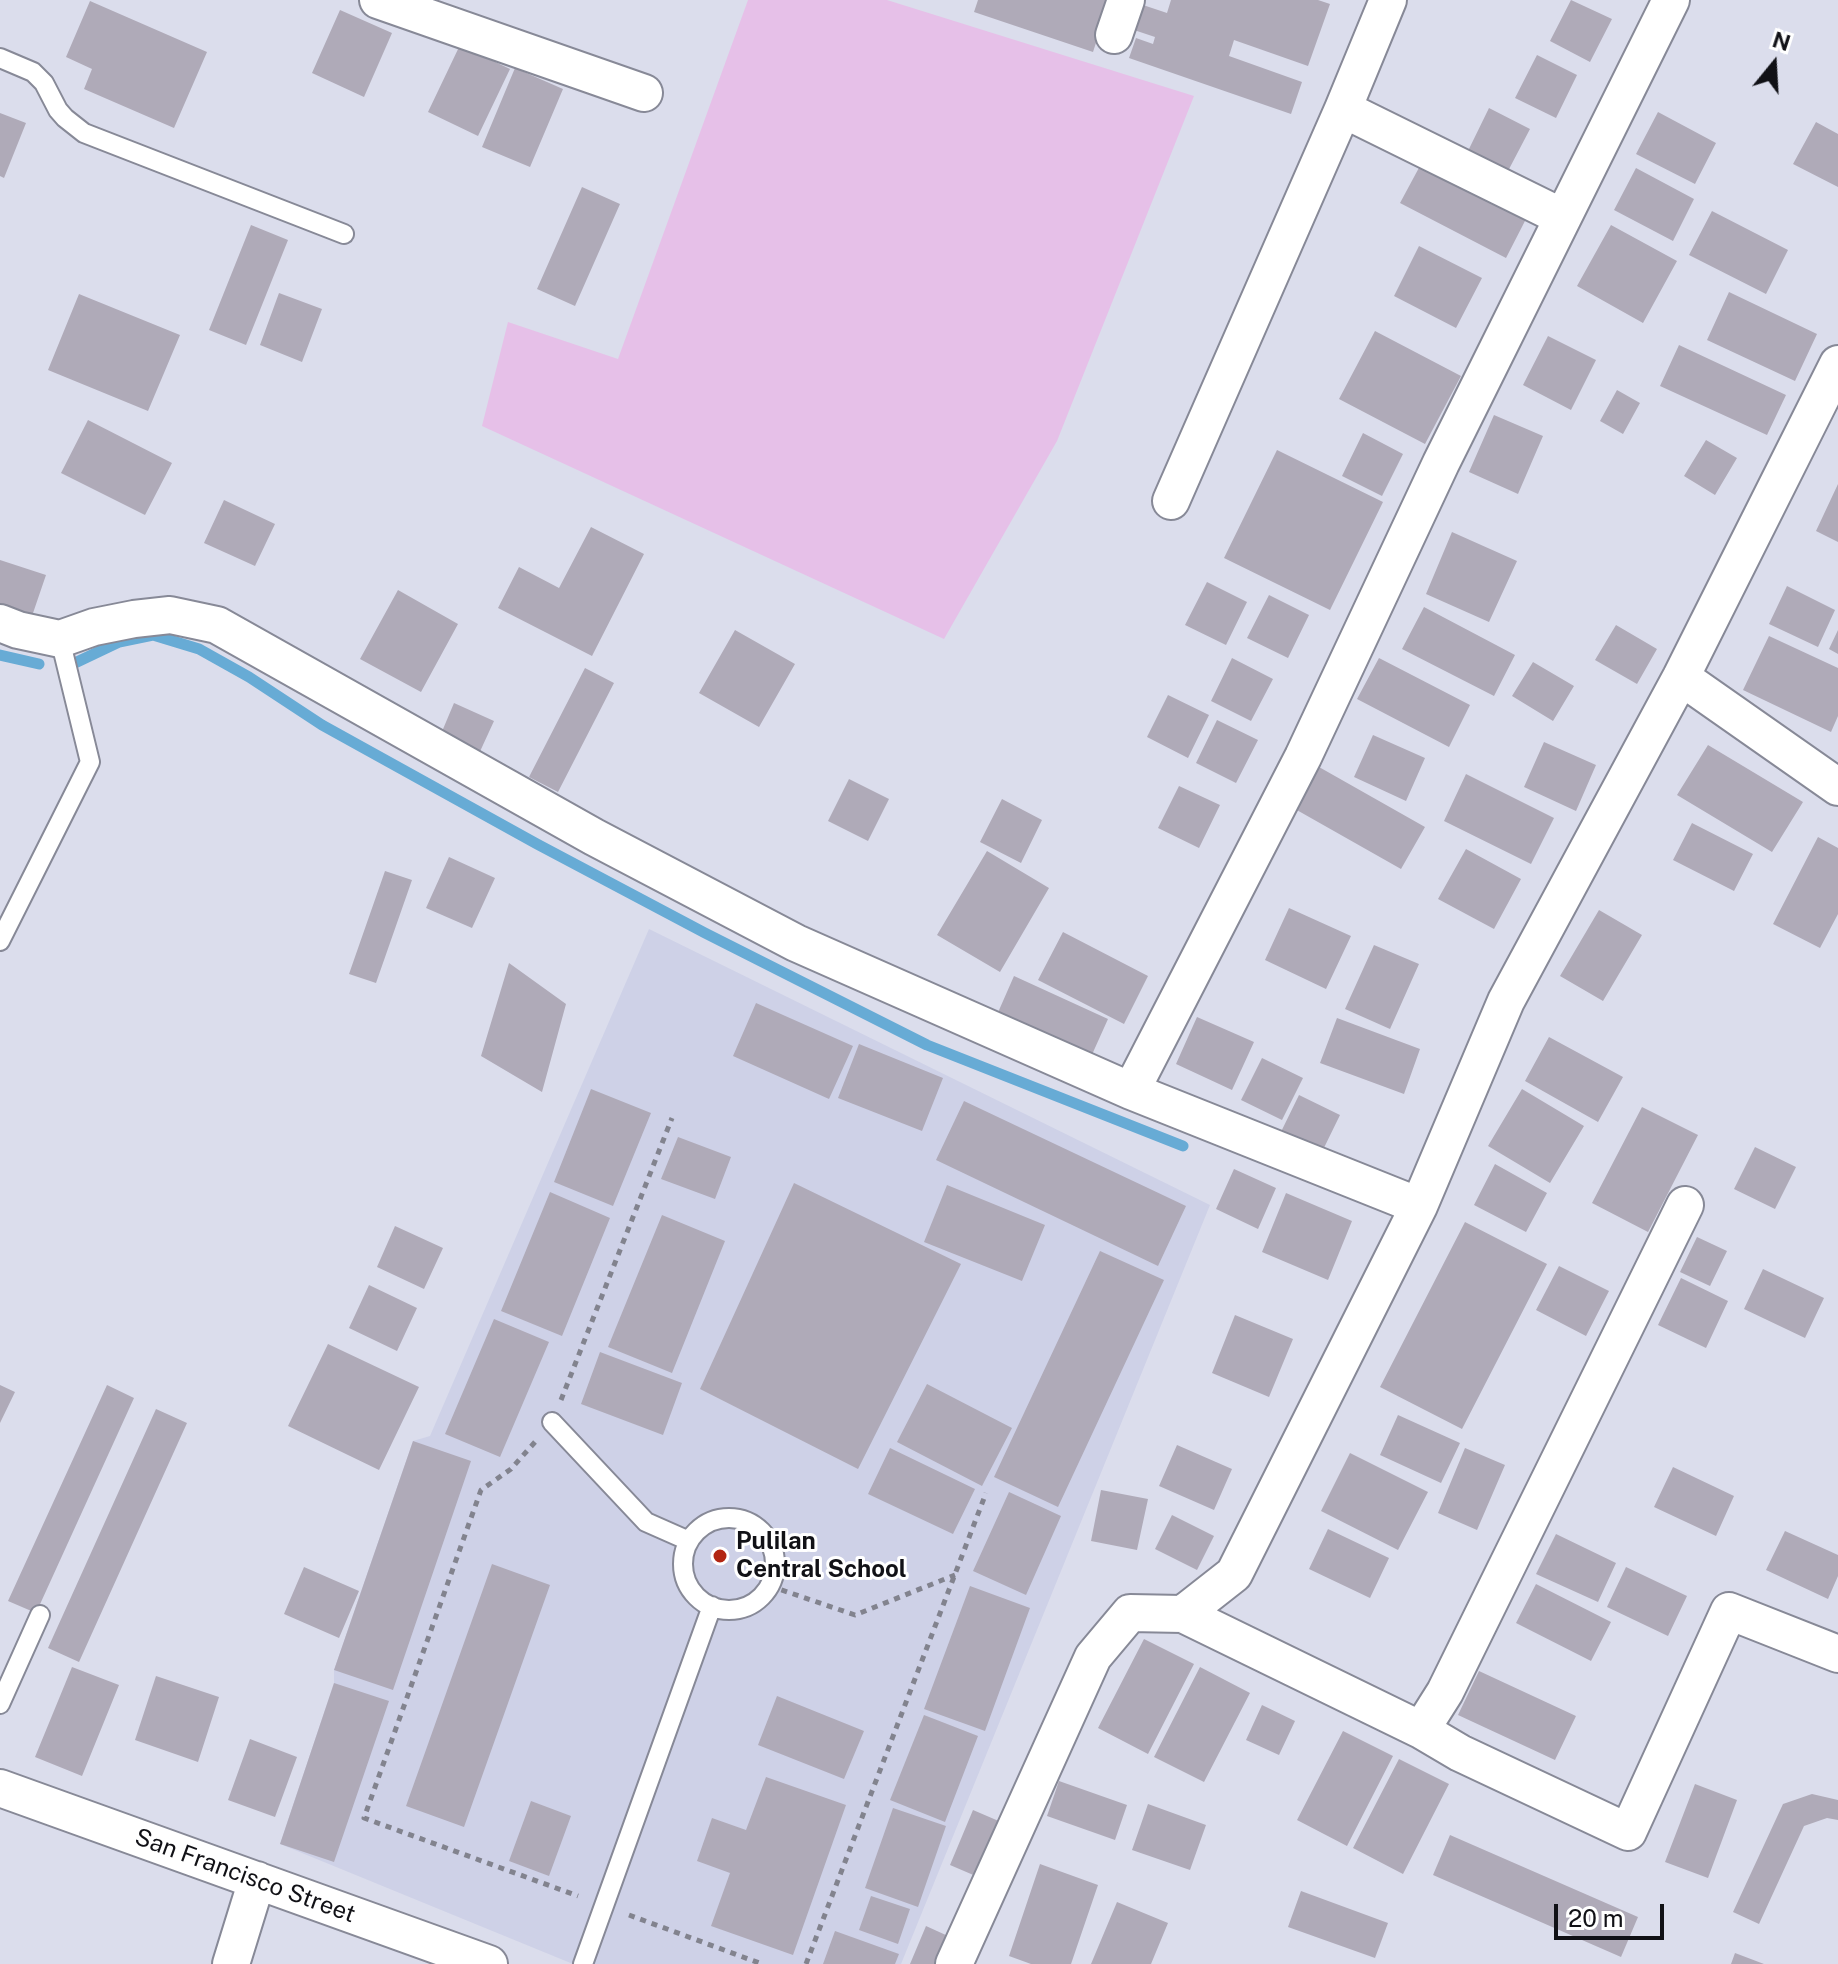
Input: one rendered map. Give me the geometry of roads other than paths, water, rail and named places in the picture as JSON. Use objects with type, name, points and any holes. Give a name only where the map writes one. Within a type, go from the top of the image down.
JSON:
[{"type":"street","points":[[378,0],[644,93]]},
{"type":"street","points":[[1114,35],[1126,0]]},
{"type":"street","points":[[1171,501],[1388,0]]},
{"type":"street","points":[[1131,1091],[1303,757],[1441,463],[1671,0]]},
{"type":"street","points":[[1343,109],[1562,217]]},
{"type":"street","points":[[1183,1614],[1234,1574],[1419,1206],[1506,1001],[1681,677],[1838,364]]},
{"type":"street","points":[[0,623],[60,639],[94,627],[170,615],[217,625],[594,837],[796,943],[1131,1091],[1419,1206]]},
{"type":"street","points":[[1681,677],[1838,787]]},
{"type":"street","points":[[1421,1730],[1445,1692],[1685,1205]]},
{"type":"street","points":[[954,1964],[1093,1657],[1130,1613],[1183,1614],[1421,1730],[1460,1753],[1628,1832],[1729,1611],[1838,1654]]},
{"type":"street","name":"San Francisco Street","points":[[0,1788],[489,1964]]},
{"type":"street","points":[[231,1964],[257,1880]]},
{"type":"lane","points":[[0,58],[33,72],[44,83],[58,110],[84,133],[344,234]]},
{"type":"lane","points":[[0,941],[90,762],[60,639]]},
{"type":"lane","points":[[552,1422],[646,1522],[689,1541]]},
{"type":"lane","points":[[723,1519],[736,1519],[753,1525],[766,1537],[774,1553],[775,1570],[770,1586],[758,1600],[743,1608],[727,1610],[712,1606],[698,1597],[688,1585],[683,1570],[684,1553],[689,1541],[698,1530],[723,1519]]},
{"type":"lane","points":[[583,1964],[712,1606]]},
{"type":"lane","points":[[0,1704],[40,1615]]},
{"type":"waterway","points":[[77,662],[119,642],[153,635],[199,649],[249,677],[322,725],[705,933],[927,1045],[1183,1146]]},
{"type":"waterway","points":[[0,655],[39,664]]},
{"type":"place","name":"Pulilan Central School","points":[[720,1556]]}]
